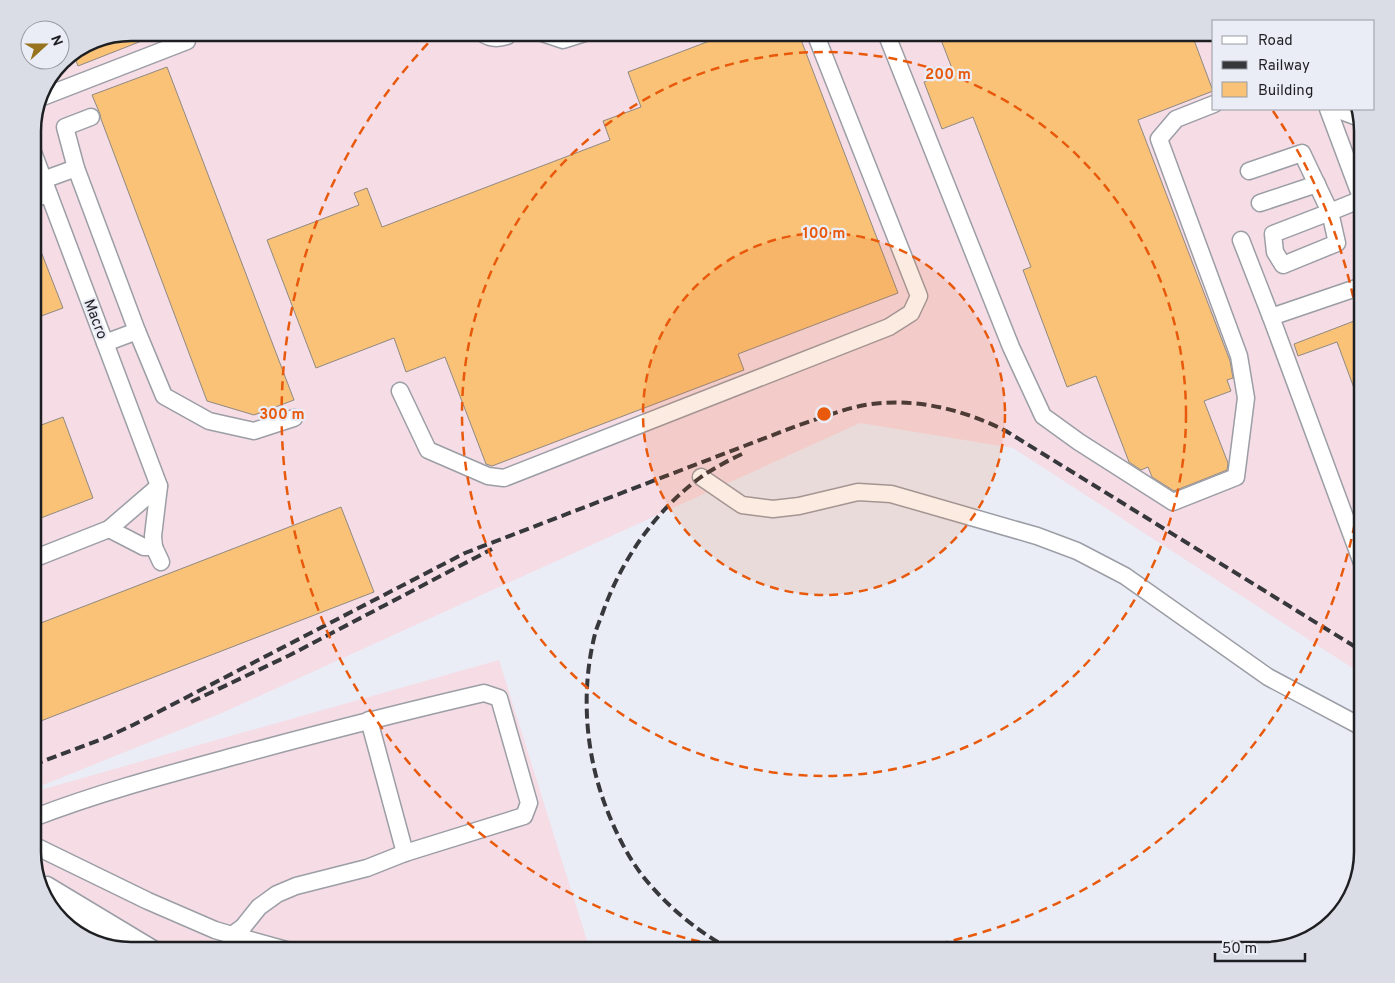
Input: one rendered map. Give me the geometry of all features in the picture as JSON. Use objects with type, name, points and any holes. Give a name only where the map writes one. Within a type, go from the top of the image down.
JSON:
[{"type":"street","points":[[49,94],[187,41]]},
{"type":"street","points":[[400,391],[428,450],[488,476],[504,478],[889,326],[911,313],[919,296],[819,41]]},
{"type":"street","points":[[890,41],[1012,347],[1043,416],[1079,442],[1173,502],[1236,477],[1246,398],[1239,356],[1159,139],[1176,119],[1212,105]]},
{"type":"street","points":[[1328,110],[1354,178]]},
{"type":"street","points":[[1339,110],[1352,115]]},
{"type":"street","points":[[91,117],[65,127],[76,168],[137,331],[164,396],[209,421],[254,431],[294,418]]},
{"type":"street","points":[[1249,171],[1302,153],[1330,212],[1337,243],[1283,265],[1275,252],[1273,234],[1330,212],[1354,202]]},
{"type":"street","points":[[42,191],[76,168]]},
{"type":"street","points":[[1260,203],[1316,184]]},
{"type":"street","name":"Macro","points":[[42,191],[105,343],[159,486]]},
{"type":"street","points":[[1241,240],[1354,541]]},
{"type":"street","points":[[1271,317],[1354,289]]},
{"type":"street","points":[[105,343],[137,331]]},
{"type":"street","points":[[701,478],[742,505],[773,509],[799,506],[858,492],[891,494],[1037,536],[1077,551],[1125,576],[1268,677],[1354,723]]},
{"type":"street","points":[[41,556],[110,529],[159,486]]},
{"type":"street","points":[[110,529],[158,554],[153,536],[159,486]]},
{"type":"street","points":[[41,815],[147,780],[369,720],[484,693],[499,698],[529,803],[524,816],[405,853],[367,868],[296,886],[278,894],[258,907],[242,927],[232,935]]},
{"type":"street","points":[[369,720],[405,853]]},
{"type":"street","points":[[41,849],[148,901],[215,930],[257,942]]},
{"type":"street","points":[[52,894],[139,942]]},
{"type":"street","points":[[52,895],[119,941]]},
{"type":"shaded area","points":[[131,41],[1212,41],[1212,110],[1351,110],[1354,131],[1354,669],[1013,448],[860,423],[222,713],[41,786],[41,125],[44,108],[56,81],[66,70],[70,70],[70,66],[76,60],[97,48]]},
{"type":"shaded area","points":[[499,660],[587,942],[125,942],[102,937],[76,923],[60,907],[48,886],[41,858],[41,790]]},
{"type":"building","points":[[142,41],[78,66],[76,60],[102,46],[120,42]]},
{"type":"building","points":[[709,41],[801,41],[898,293],[738,354],[744,370],[492,466],[486,464],[445,357],[406,372],[394,338],[316,368],[267,240],[359,205],[354,193],[367,188],[382,227],[610,140],[603,121],[641,107],[628,72]]},
{"type":"building","points":[[941,41],[1194,41],[1212,91],[1138,120],[1230,361],[1233,378],[1227,380],[1231,391],[1204,401],[1228,463],[1227,470],[1174,491],[1152,477],[1148,467],[1141,470],[1129,462],[1096,376],[1067,387],[1023,270],[1031,267],[973,117],[942,129],[924,82],[953,71]]},
{"type":"building","points":[[167,67],[294,400],[254,415],[207,401],[92,95]]},
{"type":"building","points":[[41,252],[63,308],[41,316]]},
{"type":"building","points":[[1354,321],[1354,388],[1337,342],[1298,356],[1294,344]]},
{"type":"building","points":[[63,417],[93,498],[41,518],[41,425]]},
{"type":"building","points":[[341,507],[374,592],[41,721],[41,623]]},
{"type":"railway","points":[[41,762],[105,738],[133,725],[465,553],[799,425],[848,409],[883,403],[920,404],[955,411],[1006,431],[1354,646]]},
{"type":"railway","points":[[717,942],[679,914],[644,878],[618,836],[604,802],[589,740],[587,719],[588,676],[596,631],[612,590],[621,571],[643,536],[670,504],[685,490],[711,470],[744,453]]},
{"type":"railway","points":[[191,702],[290,655],[492,549]]}]
